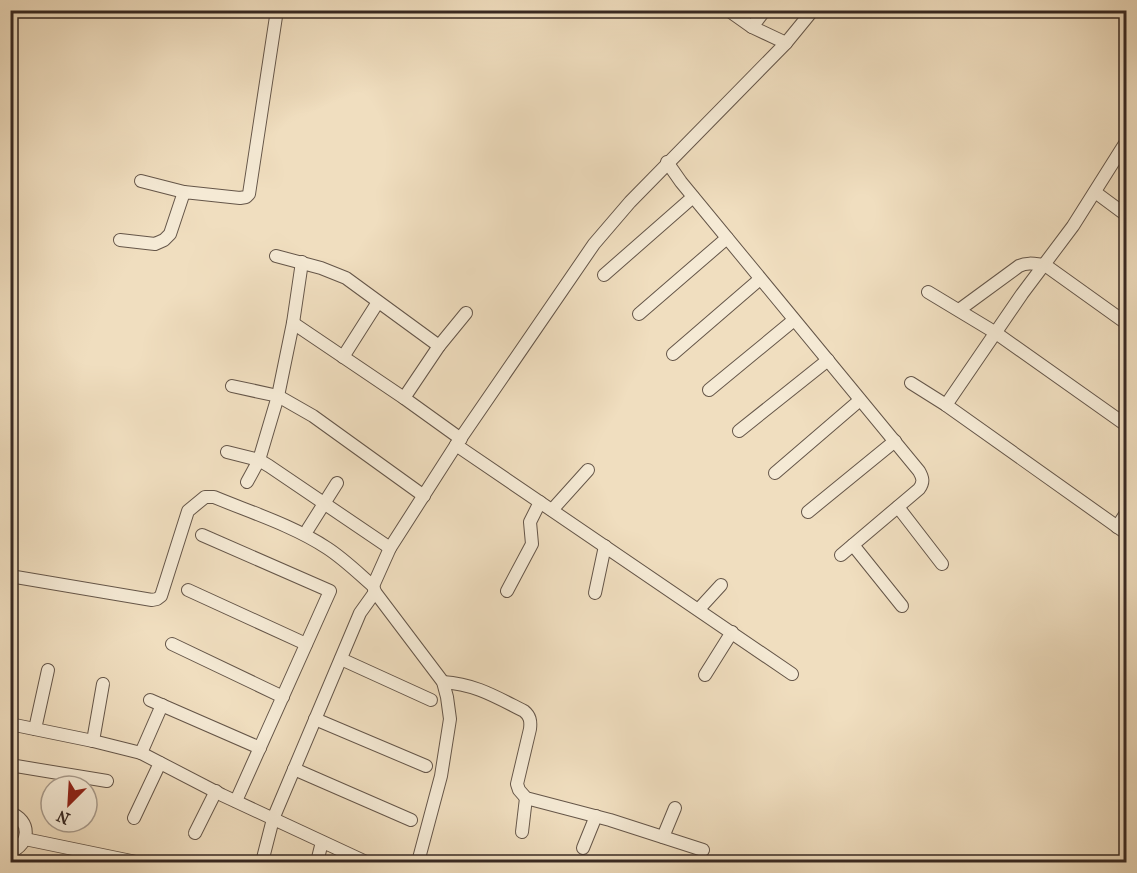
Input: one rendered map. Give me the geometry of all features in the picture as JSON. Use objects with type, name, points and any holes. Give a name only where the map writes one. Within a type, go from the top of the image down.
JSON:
[{"type":"street","points":[[141,181],[184,192],[240,198],[249,194],[277,10]]},
{"type":"street","points":[[728,10],[752,27],[786,43]]},
{"type":"street","points":[[752,27],[765,10]]},
{"type":"street","points":[[262,862],[273,819],[390,548],[458,442],[594,244],[617,216],[667,162],[786,43],[813,10]]},
{"type":"street","points":[[946,405],[1095,192],[1126,142]]},
{"type":"street","points":[[667,162],[760,279],[919,471],[923,481],[919,489],[841,555]]},
{"type":"street","points":[[120,240],[155,244],[164,240],[170,234],[184,192]]},
{"type":"street","points":[[1095,192],[1126,215]]},
{"type":"street","points":[[604,275],[693,196]]},
{"type":"street","points":[[639,314],[727,238]]},
{"type":"street","points":[[276,256],[302,262],[346,278],[439,346]]},
{"type":"street","points":[[247,482],[259,460],[278,396],[293,323],[302,262]]},
{"type":"street","points":[[959,310],[1025,263],[1030,263],[1045,265],[1126,323]]},
{"type":"street","points":[[673,354],[760,279]]},
{"type":"street","points":[[928,291],[996,333],[1126,425]]},
{"type":"street","points":[[343,357],[378,302]]},
{"type":"street","points":[[404,398],[439,346],[466,313]]},
{"type":"street","points":[[709,390],[794,320]]},
{"type":"street","points":[[293,323],[404,398],[458,442],[540,502],[792,674]]},
{"type":"street","points":[[739,432],[828,360]]},
{"type":"street","points":[[911,382],[1122,530],[1126,513]]},
{"type":"street","points":[[232,386],[278,396],[313,417],[424,496]]},
{"type":"street","points":[[775,473],[861,400]]},
{"type":"street","points":[[808,512],[895,441]]},
{"type":"street","points":[[227,452],[259,460],[390,548]]},
{"type":"street","points":[[552,510],[588,470]]},
{"type":"street","points":[[308,529],[337,483]]},
{"type":"street","points":[[10,576],[157,599],[161,596],[188,511],[205,497],[214,497],[305,535],[327,548],[345,561],[374,589],[443,682],[450,719],[441,776],[418,862]]},
{"type":"street","points":[[507,591],[532,543],[530,522],[540,502]]},
{"type":"street","points":[[898,507],[942,564]]},
{"type":"street","points":[[202,535],[330,591],[236,801]]},
{"type":"street","points":[[595,593],[605,546]]},
{"type":"street","points":[[853,546],[902,606]]},
{"type":"street","points":[[699,609],[721,585]]},
{"type":"street","points":[[188,590],[306,644]]},
{"type":"street","points":[[705,675],[732,632]]},
{"type":"street","points":[[172,644],[283,697]]},
{"type":"street","points":[[341,659],[431,700]]},
{"type":"street","points":[[35,729],[48,670]]},
{"type":"street","points":[[443,682],[476,688],[524,711],[529,716],[530,729],[517,784],[526,798],[596,816],[703,850]]},
{"type":"street","points":[[93,741],[103,684]]},
{"type":"street","points":[[141,753],[156,703],[260,748]]},
{"type":"street","points":[[315,719],[426,766]]},
{"type":"street","points":[[10,724],[141,753],[273,819],[366,862]]},
{"type":"street","points":[[134,818],[160,763]]},
{"type":"street","points":[[10,765],[107,781]]},
{"type":"street","points":[[294,769],[411,820]]},
{"type":"street","points":[[195,833],[216,791]]},
{"type":"street","points":[[522,832],[526,798]]},
{"type":"street","points":[[663,837],[675,808]]},
{"type":"street","points":[[10,813],[20,818],[26,828],[25,839],[19,848],[10,852]]},
{"type":"street","points":[[583,848],[596,816]]},
{"type":"street","points":[[25,839],[135,862]]},
{"type":"street","points":[[317,862],[322,842]]}]
